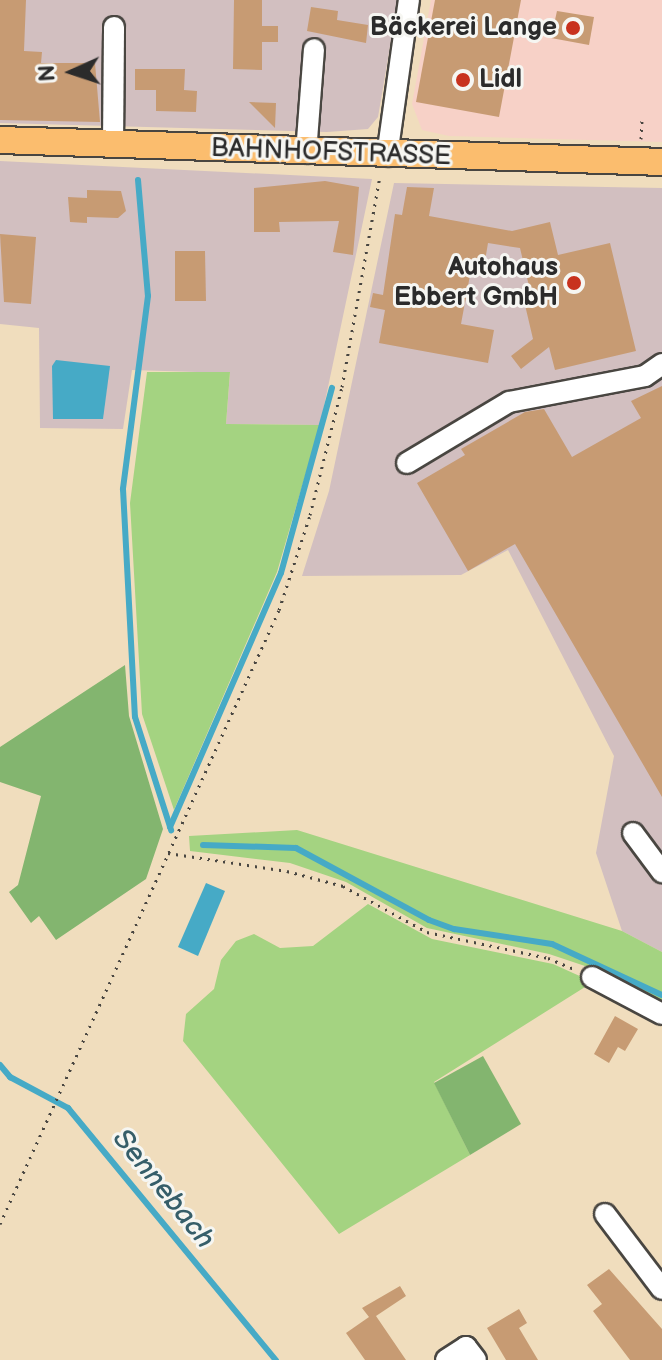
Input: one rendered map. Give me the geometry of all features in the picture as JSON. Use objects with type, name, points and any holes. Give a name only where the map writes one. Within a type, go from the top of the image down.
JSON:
[{"type":"main road","name":"BAHNHOFSTRASSE","points":[[0,140],[306,153],[384,166],[662,162]]},
{"type":"street","points":[[384,166],[409,0]]},
{"type":"street","points":[[113,145],[114,27]]},
{"type":"street","points":[[306,153],[314,49]]},
{"type":"street","points":[[407,463],[509,402],[645,376],[662,364]]},
{"type":"street","points":[[633,833],[662,872]]},
{"type":"street","points":[[592,977],[662,1014]]},
{"type":"street","points":[[605,1214],[662,1289]]},
{"type":"street","points":[[446,1360],[466,1347],[476,1360]]},
{"type":"path","points":[[0,1224],[279,610],[310,515],[342,387],[384,166]]},
{"type":"path","points":[[168,853],[287,871],[343,886],[427,932],[548,958],[592,977]]},
{"type":"shaded area","points":[[0,0],[398,0],[378,117],[368,129],[327,132],[0,123]]},
{"type":"shaded area","points":[[431,0],[662,0],[662,142],[449,136],[422,130],[412,104]]},
{"type":"shaded area","points":[[0,161],[372,179],[320,425],[226,424],[230,373],[132,370],[123,429],[40,428],[39,328],[0,324]]},
{"type":"shaded area","points":[[394,183],[662,188],[662,952],[622,931],[596,853],[614,756],[508,550],[461,575],[302,576],[329,491]]},
{"type":"green space","points":[[147,372],[230,372],[226,424],[320,425],[277,572],[174,810],[142,714],[130,503]]},
{"type":"green space","points":[[125,665],[129,716],[163,829],[146,879],[56,940],[39,916],[31,923],[9,892],[18,885],[41,796],[0,782],[0,747]]},
{"type":"green space","points":[[297,830],[622,931],[662,952],[662,1006],[597,970],[549,954],[427,928],[346,882],[290,863],[190,851],[189,836]]},
{"type":"green space","points":[[368,904],[432,939],[553,964],[593,982],[434,1082],[470,1155],[339,1234],[183,1041],[186,1014],[214,989],[221,960],[236,941],[254,934],[280,948],[313,946]]},
{"type":"green space","points":[[483,1056],[521,1124],[470,1155],[434,1083]]},
{"type":"water","points":[[56,360],[110,366],[103,419],[53,419],[52,366]]},
{"type":"water","points":[[206,883],[225,891],[198,956],[178,947]]},
{"type":"building","points":[[0,0],[26,0],[24,51],[42,52],[41,63],[95,63],[100,122],[0,120]]},
{"type":"building","points":[[234,0],[262,0],[262,26],[278,26],[278,42],[262,42],[262,70],[233,69]]},
{"type":"building","name":"Lidl","points":[[435,0],[521,0],[499,117],[416,102]]},
{"type":"building","points":[[311,7],[338,11],[337,20],[368,25],[366,43],[307,31]]},
{"type":"building","name":"Bäckerei Lange","points":[[557,11],[594,17],[589,45],[551,38]]},
{"type":"building","points":[[135,69],[185,69],[184,90],[197,91],[196,112],[156,111],[156,90],[135,90]]},
{"type":"building","points":[[249,102],[276,103],[275,128]]},
{"type":"building","points":[[325,181],[359,187],[353,255],[333,252],[339,221],[279,222],[280,232],[254,232],[254,188]]},
{"type":"building","points":[[407,187],[434,188],[429,216],[512,231],[550,222],[558,255],[610,243],[636,351],[555,370],[549,347],[521,369],[511,356],[533,339],[525,305],[533,303],[520,248],[488,243],[485,261],[473,259],[461,324],[494,330],[488,363],[379,343],[385,310],[370,307],[373,293],[383,295],[395,214],[402,215]]},
{"type":"building","points":[[87,190],[121,191],[126,211],[118,218],[87,217],[87,223],[70,222],[68,197],[87,198]]},
{"type":"building","points":[[0,234],[36,237],[31,304],[4,302]]},
{"type":"building","points":[[175,251],[205,251],[206,301],[175,301]]},
{"type":"building","points":[[662,386],[662,797],[515,544],[468,571],[417,483],[465,455],[461,449],[525,412],[544,409],[572,457],[641,418],[631,401]]},
{"type":"building","points":[[615,1016],[638,1029],[625,1051],[618,1047],[609,1063],[594,1054]]},
{"type":"building","points":[[609,1269],[662,1329],[662,1360],[630,1360],[593,1311],[602,1304],[587,1285]]},
{"type":"building","points":[[400,1286],[406,1296],[376,1316],[406,1360],[365,1360],[346,1333],[369,1317],[362,1308]]},
{"type":"building","points":[[519,1309],[527,1323],[519,1328],[538,1360],[506,1360],[487,1328]]},
{"type":"waterway","points":[[138,180],[148,296],[123,489],[135,717],[171,830]]},
{"type":"waterway","points":[[170,827],[281,573],[332,388]]},
{"type":"waterway","points":[[203,845],[296,848],[429,920],[454,929],[552,944],[662,995]]},
{"type":"waterway","name":"Sennebach","points":[[0,1065],[10,1077],[68,1108],[276,1360]]},
{"type":"place","name":"Bäckerei Lange","points":[[573,28]]},
{"type":"place","name":"Lidl","points":[[463,80]]},
{"type":"place","name":"Autohaus Ebbert GmbH","points":[[574,283]]}]
